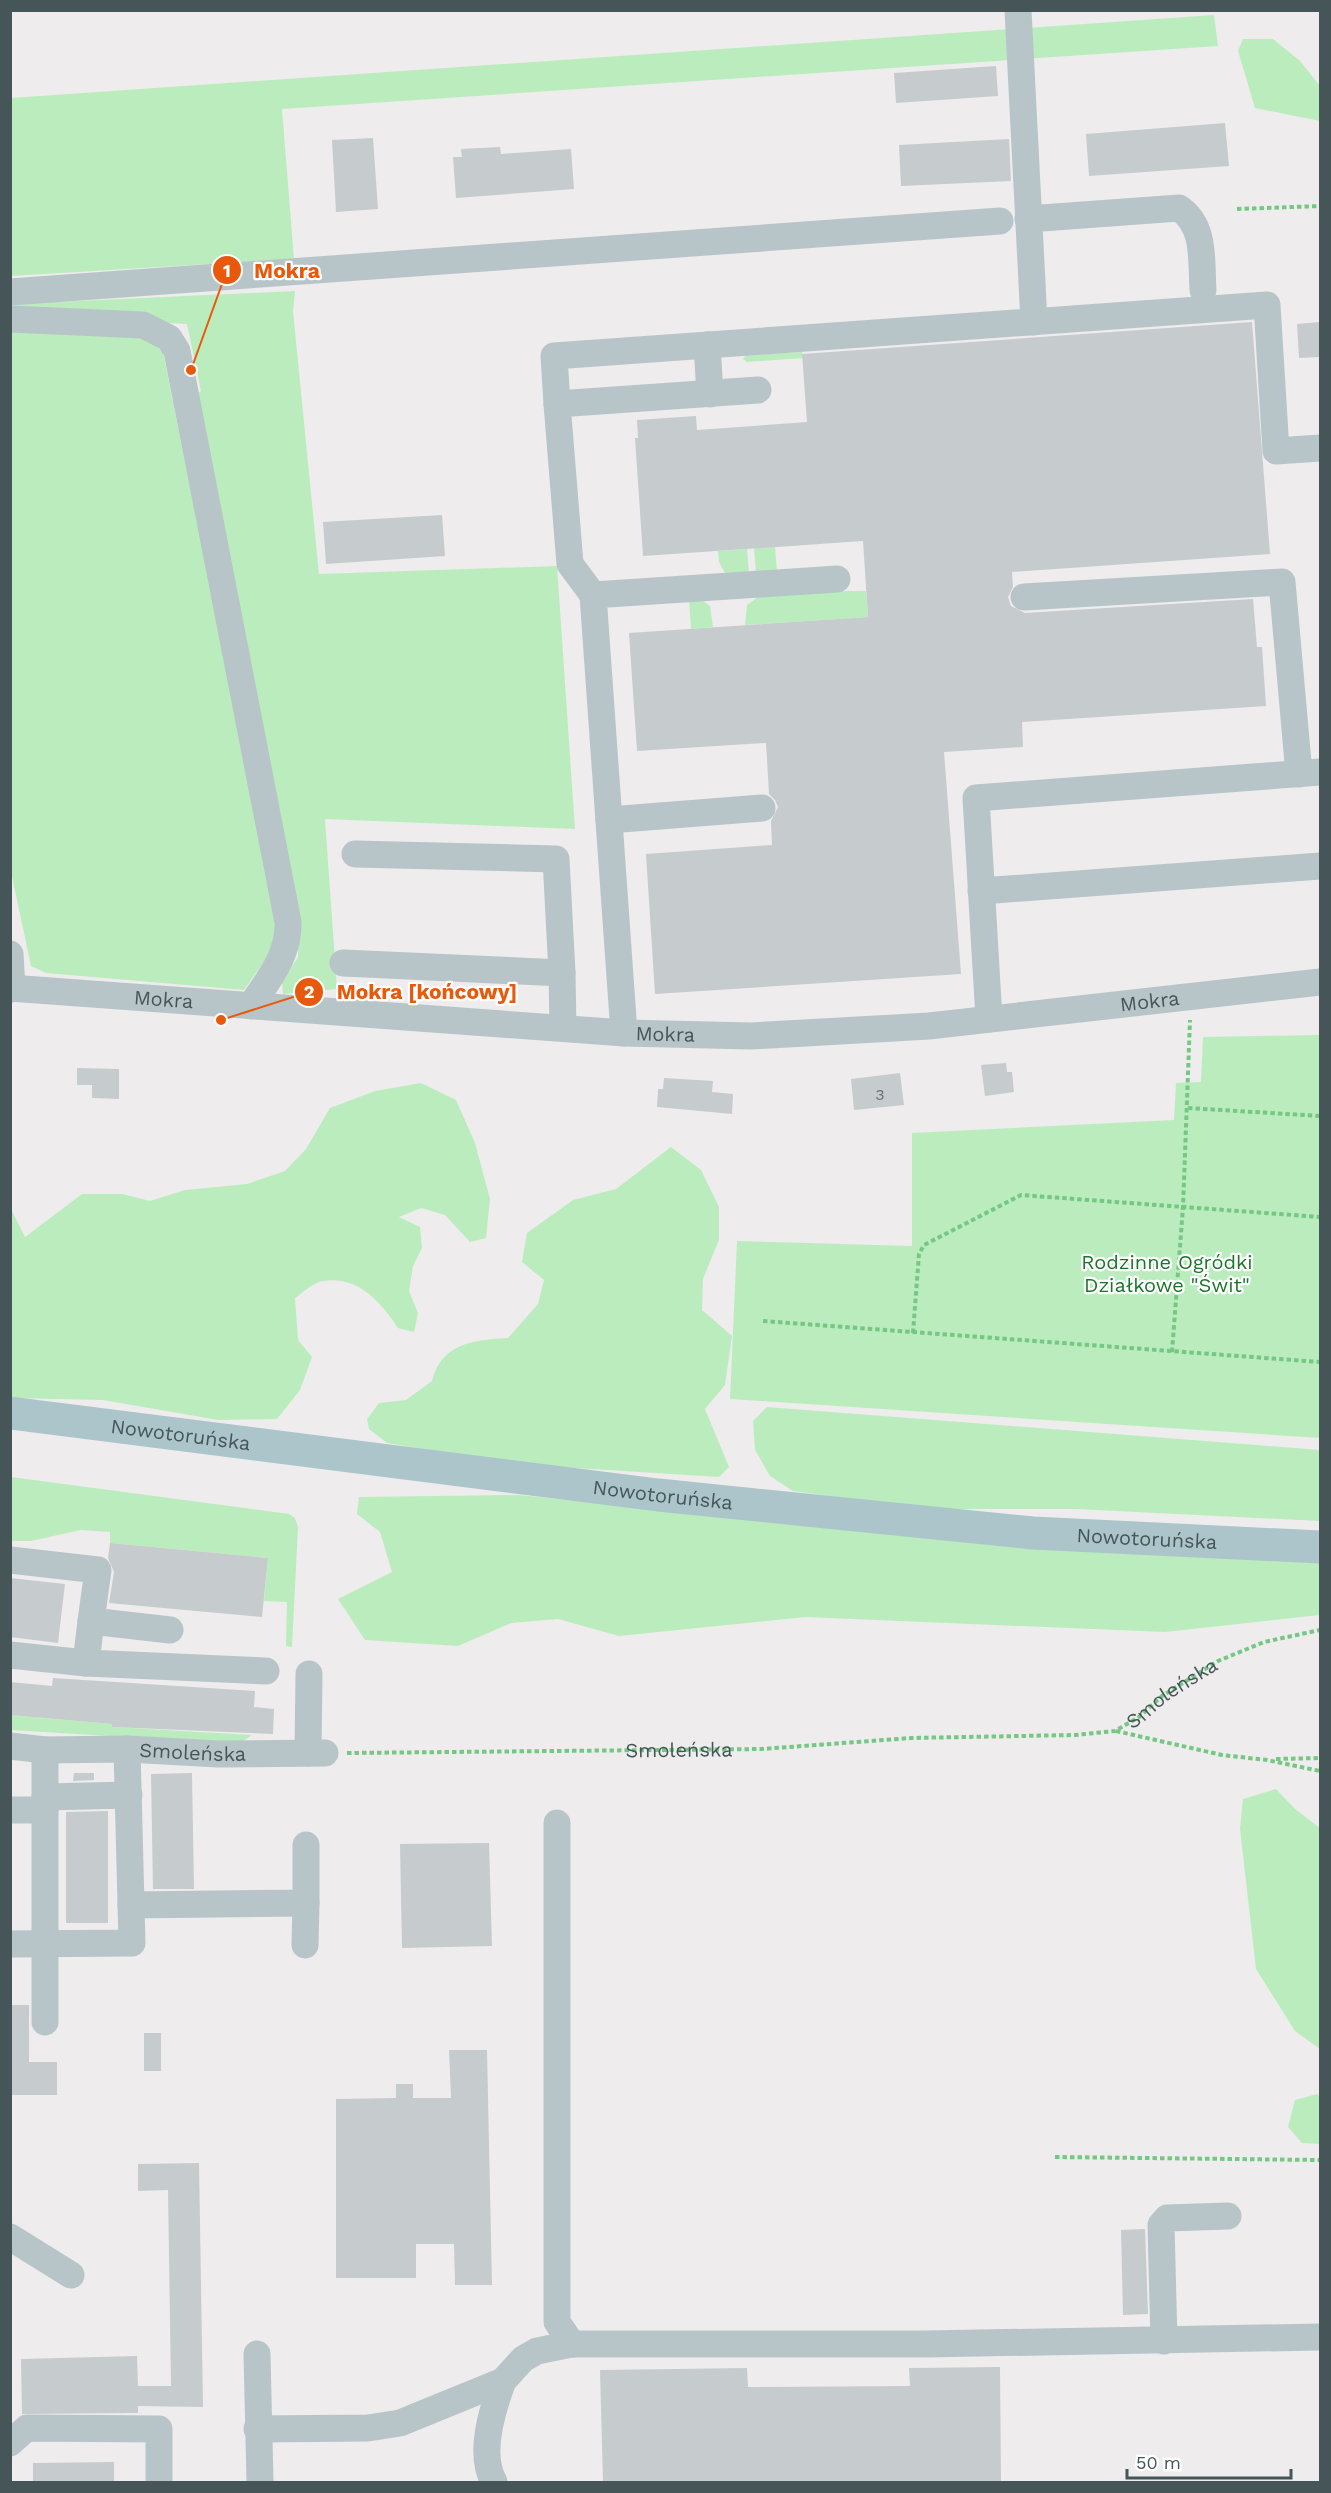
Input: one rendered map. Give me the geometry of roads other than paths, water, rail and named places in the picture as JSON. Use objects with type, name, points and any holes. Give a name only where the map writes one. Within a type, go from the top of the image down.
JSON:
[{"type":"main road","name":"Nowotoruńska","points":[[10,1413],[658,1495],[1033,1533],[1320,1548]]},
{"type":"street","points":[[1017,10],[1034,322]]},
{"type":"street","points":[[1028,219],[1179,208],[1189,215],[1196,226],[1203,290]]},
{"type":"street","points":[[10,292],[1000,221]]},
{"type":"street","points":[[624,1033],[593,595],[570,564],[554,356],[1267,305],[1276,451],[1320,448]]},
{"type":"street","points":[[10,319],[143,325],[169,338],[177,351],[288,921],[283,956],[251,1006]]},
{"type":"street","points":[[707,345],[710,393]]},
{"type":"street","points":[[558,404],[758,390]]},
{"type":"street","points":[[593,595],[837,579]]},
{"type":"street","points":[[989,1019],[976,798],[1310,773],[1282,582],[1024,597]]},
{"type":"street","points":[[609,820],[762,808]]},
{"type":"street","points":[[355,854],[556,859],[563,1029]]},
{"type":"street","points":[[981,891],[1320,866]]},
{"type":"street","points":[[10,954],[11,989]]},
{"type":"street","points":[[344,963],[562,973]]},
{"type":"street","name":"Mokra","points":[[11,989],[624,1033],[794,1035],[989,1019],[1320,982]]},
{"type":"street","points":[[10,1560],[98,1570],[86,1663]]},
{"type":"street","points":[[91,1621],[170,1630]]},
{"type":"street","points":[[10,1655],[86,1663],[266,1671]]},
{"type":"street","name":"Smoleńska","points":[[10,1746],[45,1750],[127,1749],[218,1754],[317,1753],[309,1674]]},
{"type":"street","points":[[10,1944],[132,1943],[127,1749]]},
{"type":"street","points":[[45,1750],[45,2022]]},
{"type":"street","points":[[10,1810],[45,1803],[129,1796]]},
{"type":"street","points":[[558,1823],[558,2322],[572,2344]]},
{"type":"street","points":[[305,1945],[306,1845]]},
{"type":"street","points":[[131,1905],[306,1903]]},
{"type":"street","points":[[1164,2341],[1161,2225],[1167,2218],[1228,2216]]},
{"type":"street","points":[[10,2237],[71,2275]]},
{"type":"street","points":[[257,2429],[368,2427],[399,2423],[503,2381],[524,2359],[537,2351],[572,2344],[926,2344],[1320,2337]]},
{"type":"street","points":[[257,2354],[260,2482]]},
{"type":"street","points":[[494,2482],[489,2473],[488,2437],[503,2381]]},
{"type":"street","points":[[10,2444],[27,2428],[159,2429],[159,2482]]},
{"type":"place","name":"Mokra","points":[[191,370]]},
{"type":"place","name":"Mokra [końcowy]","points":[[221,1020]]},
{"type":"park label","name":"Rodzinne Ogródki Działkowe \"Świt\"","points":[[1167,1274]]}]
